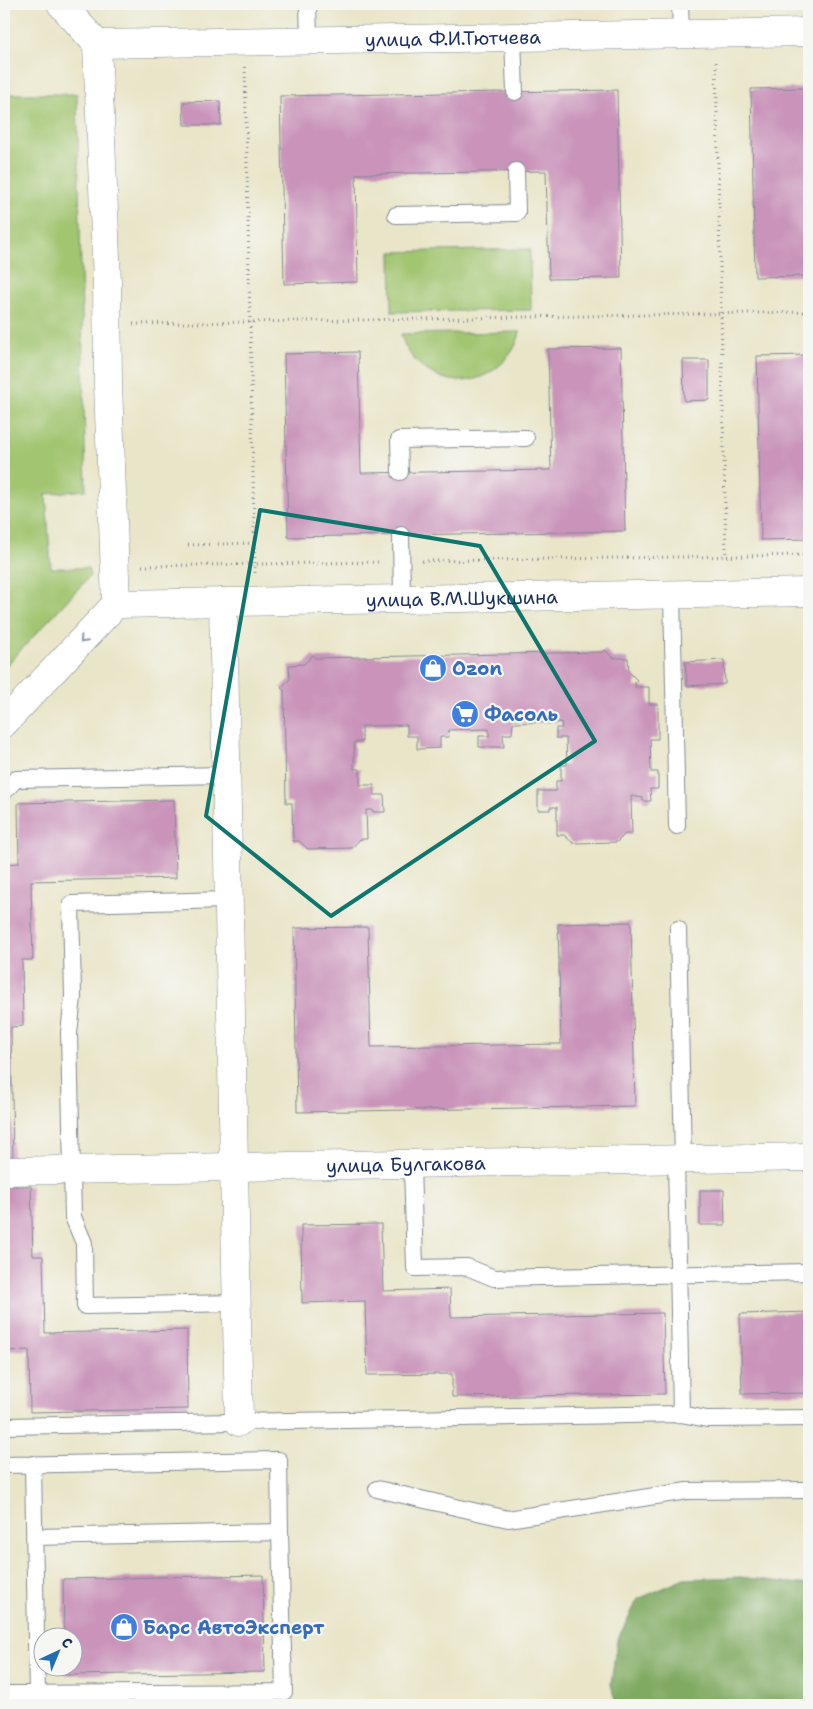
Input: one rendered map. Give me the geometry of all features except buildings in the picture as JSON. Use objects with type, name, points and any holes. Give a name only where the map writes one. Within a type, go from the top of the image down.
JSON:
[{"type":"street","points":[[4,723],[116,604],[97,44],[61,4]]},
{"type":"street","name":"улица Ф.И.Тютчева","points":[[97,44],[809,32]]},
{"type":"street","name":"улица В.М.Шукшина","points":[[116,604],[809,592]]},
{"type":"street","points":[[223,602],[239,1422]]},
{"type":"street","name":"улица Булгакова","points":[[4,1171],[809,1157]]},
{"type":"lane","points":[[308,4],[309,40]]},
{"type":"lane","points":[[680,4],[681,34]]},
{"type":"lane","points":[[514,37],[514,92]]},
{"type":"lane","points":[[396,215],[517,213],[516,171]]},
{"type":"lane","points":[[400,472],[399,440],[526,438]]},
{"type":"lane","points":[[401,535],[402,599]]},
{"type":"lane","points":[[672,594],[677,826]]},
{"type":"lane","points":[[4,792],[16,779],[226,775]]},
{"type":"lane","points":[[229,900],[70,904],[72,997],[69,1033],[73,1217],[84,1243],[85,1306],[237,1303]]},
{"type":"lane","points":[[678,929],[678,1274],[681,1414]]},
{"type":"lane","points":[[412,1164],[415,1268],[467,1268],[494,1278],[809,1272]]},
{"type":"lane","points":[[4,1426],[681,1414],[707,1420],[809,1418]]},
{"type":"lane","points":[[4,1465],[279,1460],[284,1692],[4,1694]]},
{"type":"lane","points":[[33,1464],[37,1695]]},
{"type":"lane","points":[[377,1489],[508,1520],[687,1490],[809,1490]]},
{"type":"lane","points":[[34,1537],[280,1532]]},
{"type":"path","points":[[716,33],[726,556]]},
{"type":"path","points":[[244,42],[255,602]]},
{"type":"path","points":[[107,324],[809,312]]},
{"type":"path","points":[[188,545],[254,544]]},
{"type":"path","points":[[115,566],[809,555]]},
{"type":"highlighted area","points":[[260,510],[480,546],[595,741],[331,916],[206,816]]},
{"type":"green space","points":[[4,94],[77,94],[86,490],[46,494],[51,568],[88,568],[90,576],[4,668]]},
{"type":"green space","points":[[530,249],[531,310],[392,312],[391,252]]},
{"type":"green space","points":[[520,332],[512,351],[499,366],[481,377],[461,381],[441,377],[423,368],[409,353],[401,334]]},
{"type":"green space","points":[[740,1577],[809,1585],[809,1705],[616,1705],[611,1684],[617,1640],[638,1599],[684,1579]]},
{"type":"place","name":"Ozon","points":[[433,668]]},
{"type":"place","name":"Фасоль","points":[[465,714]]},
{"type":"place","name":"Барс АвтоЭксперт","points":[[124,1627]]}]
